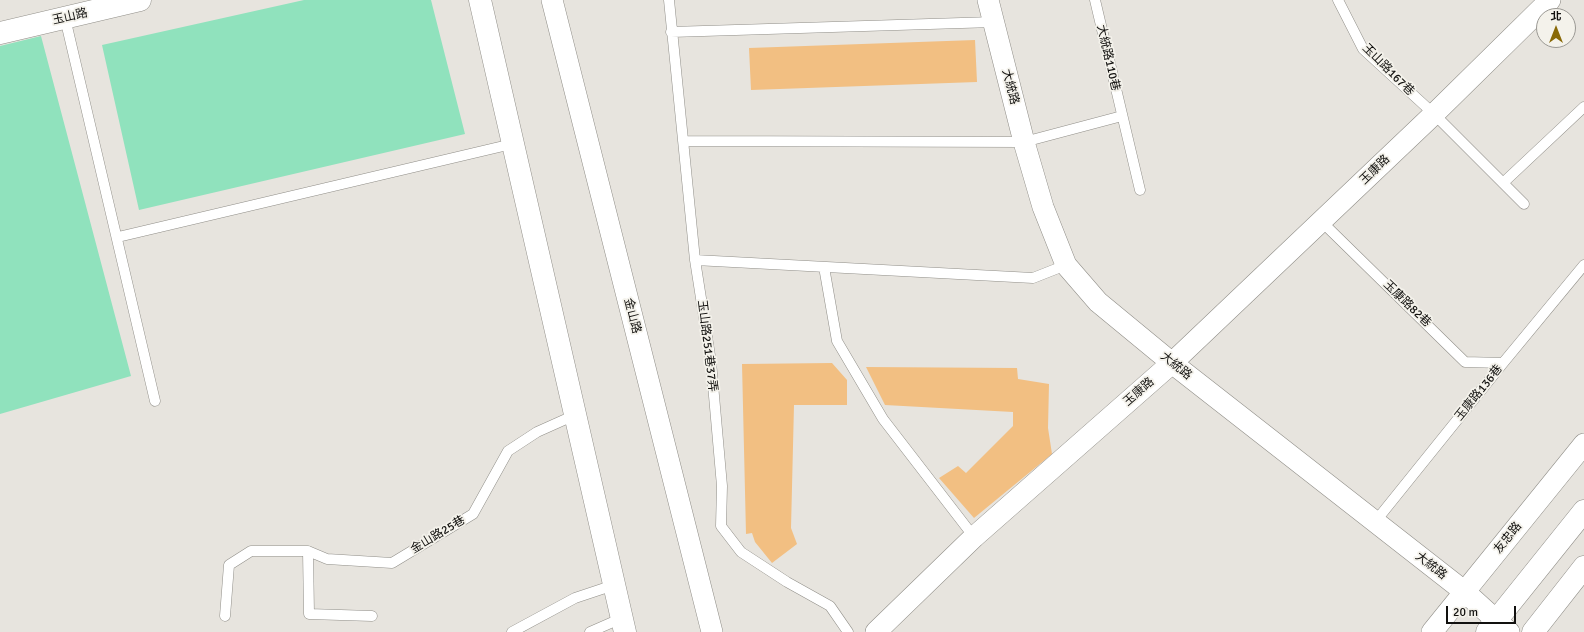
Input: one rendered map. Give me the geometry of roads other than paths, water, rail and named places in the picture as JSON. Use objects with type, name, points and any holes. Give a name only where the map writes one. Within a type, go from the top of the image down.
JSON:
[{"type":"street","name":"玉山路","points":[[0,33],[140,0]]},
{"type":"street","points":[[480,0],[623,625]]},
{"type":"street","name":"金山路","points":[[552,0],[712,632]]},
{"type":"street","name":"大統路","points":[[988,0],[1024,142],[1043,207],[1066,265],[1098,302],[1172,363],[1465,592],[1497,628]]},
{"type":"street","name":"玉康路","points":[[876,632],[974,537],[1172,363],[1434,114],[1550,0]]},
{"type":"street","name":"友忠路","points":[[1432,632],[1584,444]]},
{"type":"street","points":[[1497,628],[1584,511]]},
{"type":"street","points":[[1532,632],[1584,567]]},
{"type":"lane","name":"玉山路251巷37弄","points":[[669,0],[695,260],[711,362],[722,486],[721,526],[741,552],[787,582],[830,606],[848,632]]},
{"type":"lane","name":"大統路110巷","points":[[1094,0],[1140,190]]},
{"type":"lane","name":"玉山路167巷","points":[[1338,0],[1363,49],[1434,114]]},
{"type":"lane","points":[[65,18],[118,238],[155,401]]},
{"type":"lane","points":[[671,32],[994,22]]},
{"type":"lane","points":[[1503,183],[1584,107]]},
{"type":"lane","points":[[1434,114],[1524,204]]},
{"type":"lane","points":[[683,142],[1024,142],[1122,116]]},
{"type":"lane","points":[[118,238],[512,144]]},
{"type":"lane","name":"玉康路82巷","points":[[1321,221],[1465,362],[1503,363]]},
{"type":"lane","points":[[695,260],[1033,278],[1066,265]]},
{"type":"lane","name":"玉康路136巷","points":[[1375,522],[1503,363],[1584,266]]},
{"type":"lane","points":[[824,267],[837,341],[883,419],[974,537]]},
{"type":"lane","name":"金山路25巷","points":[[226,616],[229,566],[251,551],[308,551],[327,558],[392,563],[473,514],[508,451],[537,432],[575,415]]},
{"type":"lane","points":[[308,551],[309,614],[372,616]]},
{"type":"lane","points":[[512,632],[575,598],[614,585]]},
{"type":"lane","points":[[590,632],[623,625]]}]
